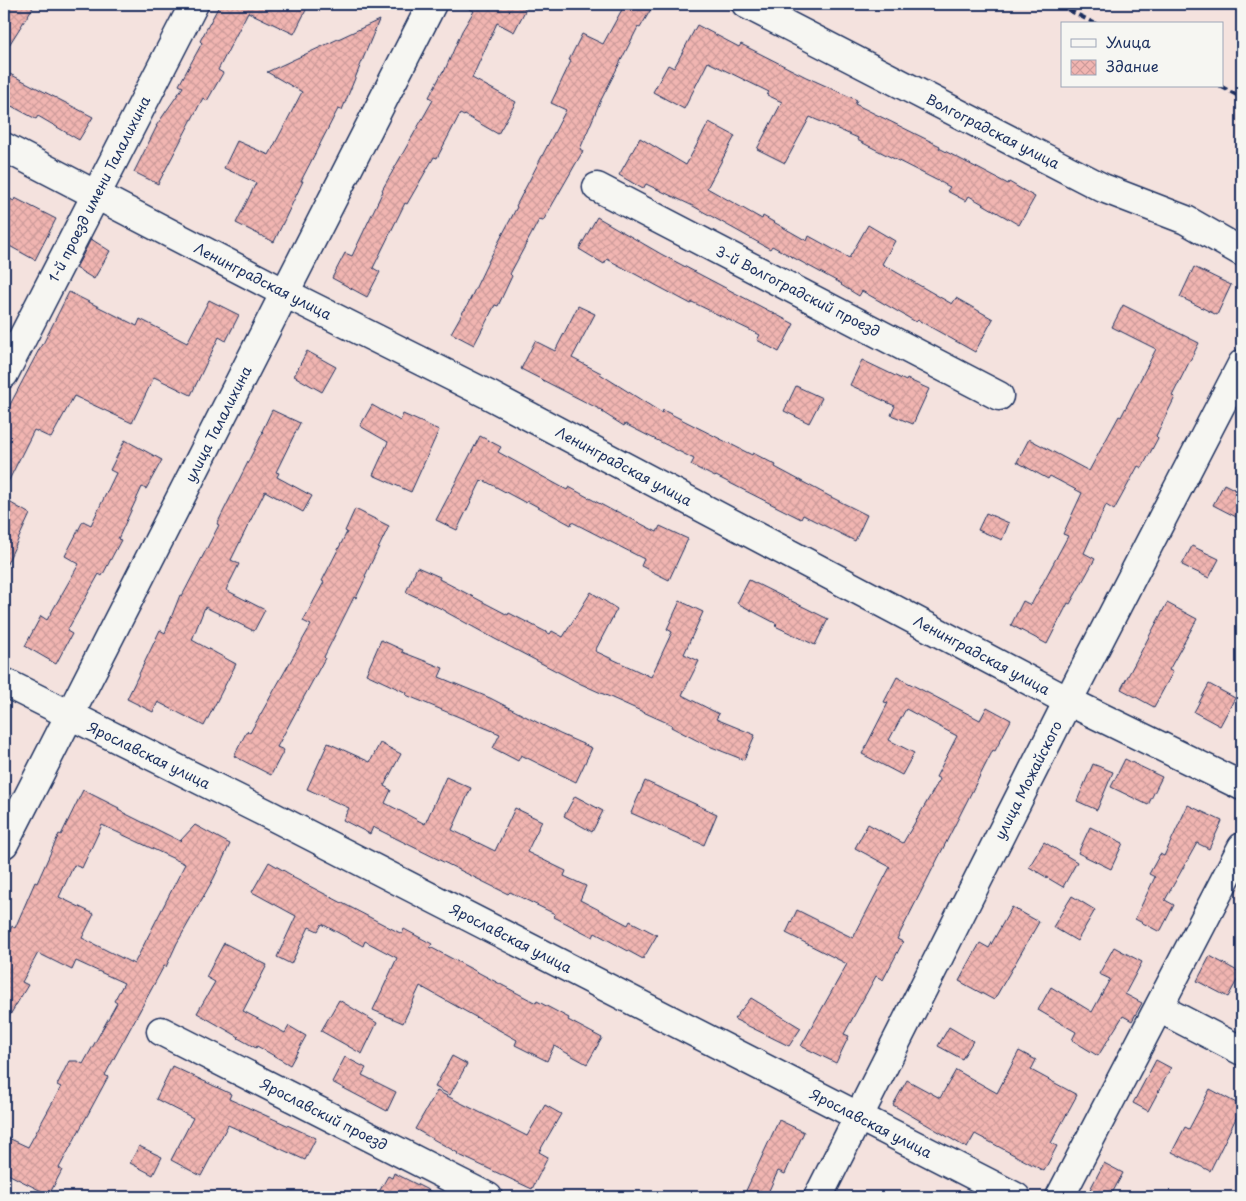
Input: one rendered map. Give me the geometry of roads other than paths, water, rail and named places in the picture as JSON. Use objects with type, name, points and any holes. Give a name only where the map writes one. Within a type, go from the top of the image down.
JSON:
[{"type":"street","name":"1-й проезд имени Талалихина","points":[[4,374],[194,4]]},
{"type":"street","name":"улица Талалихина","points":[[4,844],[432,4]]},
{"type":"street","name":"Волгоградская улица","points":[[746,4],[1103,188],[1186,220],[1242,252]]},
{"type":"street","name":"Ленинградская улица","points":[[4,147],[285,293],[498,400],[1068,701],[1242,786]]},
{"type":"street","name":"3-й Волгоградский проезд","points":[[597,187],[1000,396]]},
{"type":"street","name":"улица Можайского","points":[[818,1197],[1068,701],[1242,364]]},
{"type":"street","name":"Ярославская улица","points":[[4,682],[290,825],[1016,1197]]},
{"type":"street","points":[[1060,1197],[1242,848]]},
{"type":"street","points":[[1158,1008],[1242,1051]]},
{"type":"street","name":"Ярославский проезд","points":[[161,1031],[488,1197]]},
{"type":"railway","points":[[1057,4],[1092,22]]},
{"type":"railway","points":[[1224,88],[1242,98]]}]
